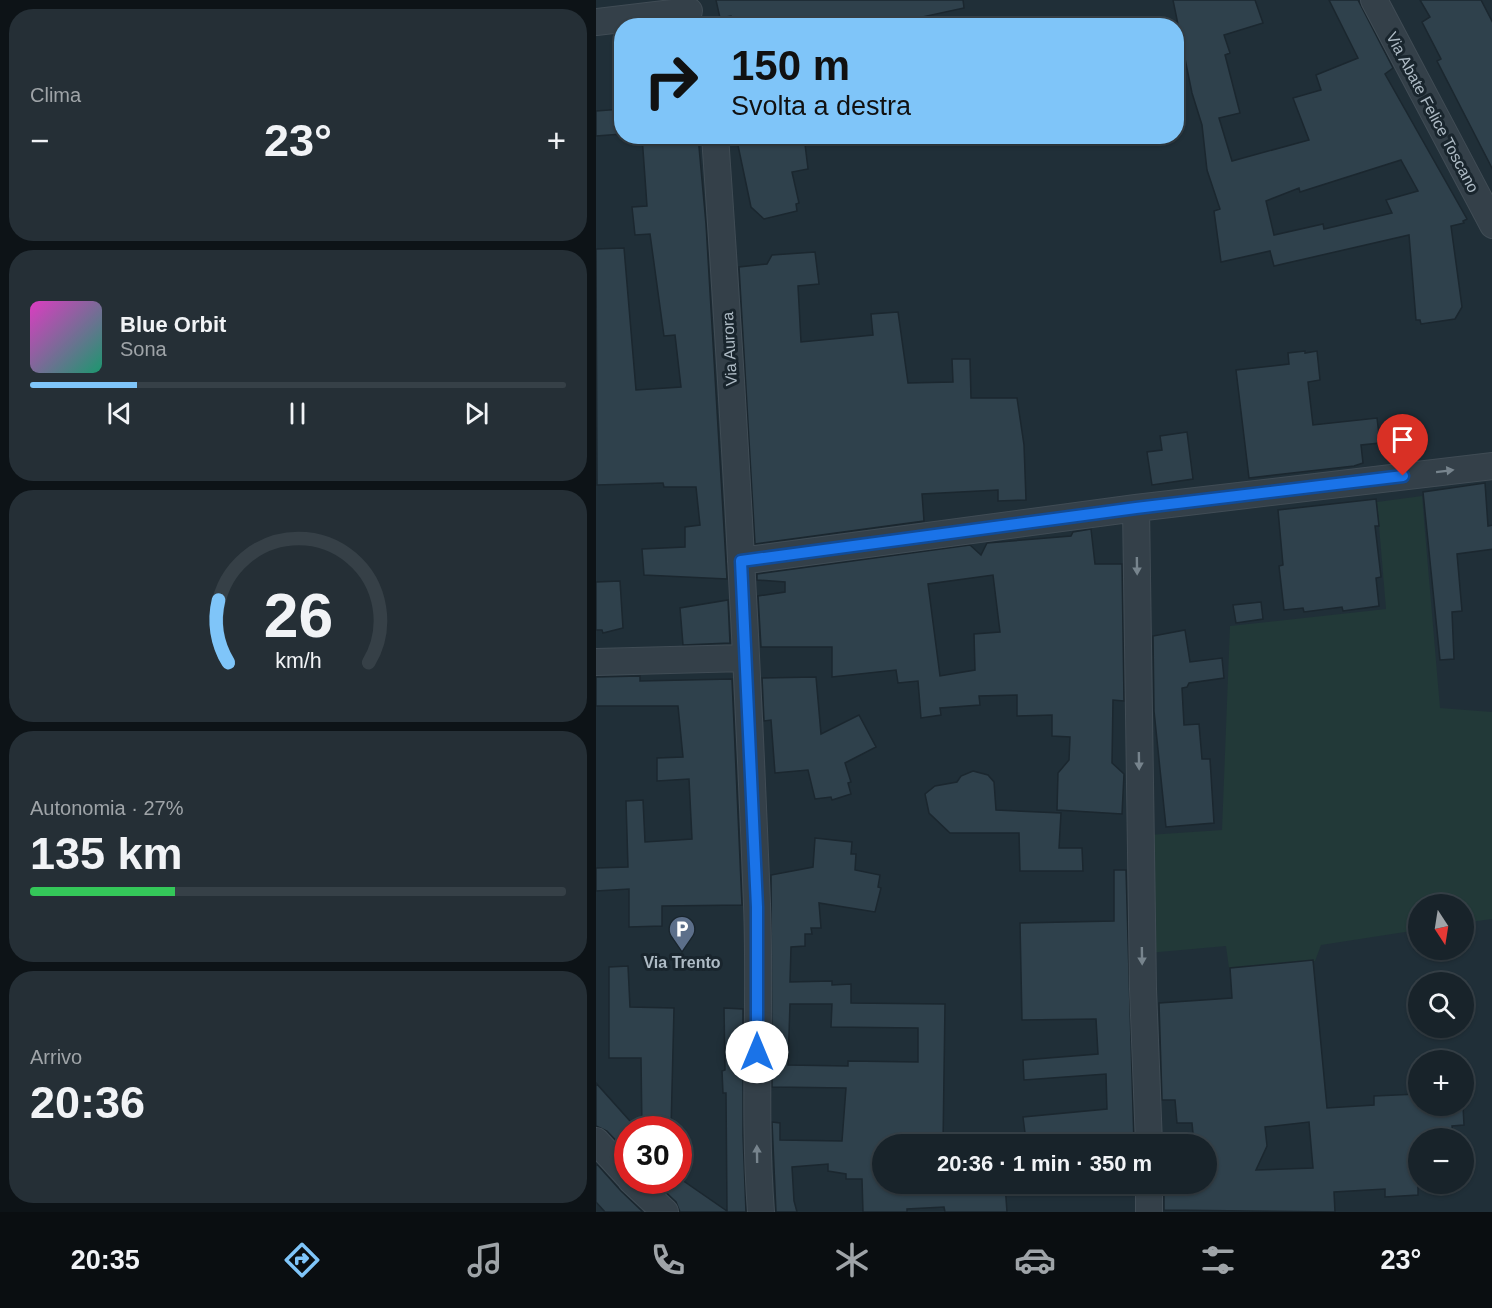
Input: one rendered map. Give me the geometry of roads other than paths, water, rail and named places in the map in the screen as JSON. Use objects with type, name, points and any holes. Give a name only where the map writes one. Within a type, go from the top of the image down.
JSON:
[{"type":"street","name":"Via Abate Felice Toscano","points":[[1374,0],[1493,225]]},
{"type":"street","points":[[633,18],[689,12]]},
{"type":"street","points":[[596,22],[614,20]]},
{"type":"street","name":"Via Aurora","points":[[715,144],[741,561]]},
{"type":"street","points":[[761,1212],[757,1159],[757,907],[741,561],[1136,508],[1493,466]]},
{"type":"street","points":[[1136,508],[1143,988],[1149,1134]]},
{"type":"street","points":[[596,662],[745,658]]},
{"type":"street","points":[[596,1142],[614,1161]]},
{"type":"street","points":[[646,1194],[665,1212]]},
{"type":"street","points":[[1149,1194],[1149,1212]]},
{"type":"place","name":"Via Trento","points":[[682,952]]}]
